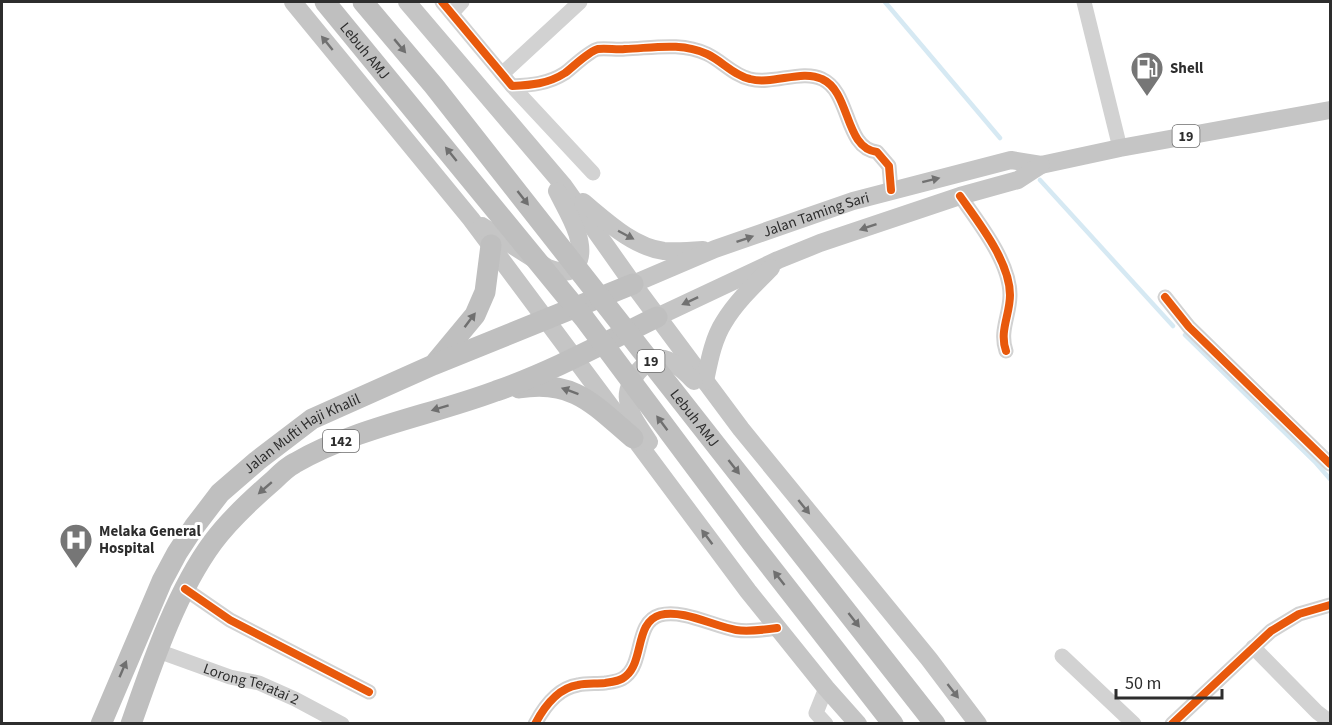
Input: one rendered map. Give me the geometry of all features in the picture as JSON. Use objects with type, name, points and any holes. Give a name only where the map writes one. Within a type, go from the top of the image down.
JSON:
[{"type":"highway","name":"Lebuh AMJ","points":[[325,2],[584,318],[752,543],[893,723]]},
{"type":"highway","name":"Lebuh AMJ","points":[[363,2],[449,105],[935,723]]},
{"type":"highway","points":[[434,365],[475,315],[485,292],[491,245]]},
{"type":"highway","name":"Jalan Mufti Haji Khalil","points":[[101,723],[162,581],[194,527],[220,493],[257,461],[312,419],[434,365],[633,284]]},
{"type":"highway","name":"Jalan Mufti Haji Khalil","points":[[131,723],[158,651],[185,589],[214,541],[252,499],[293,464],[340,441],[496,391],[573,358],[657,317]]},
{"type":"highway","points":[[496,391],[537,385],[549,385],[568,390],[585,397],[633,438]]},
{"type":"main road","points":[[293,2],[471,219],[545,321],[777,628],[858,723]]},
{"type":"main road","points":[[407,2],[563,186],[741,429],[929,659],[978,723]]},
{"type":"main road","name":"Jalan Taming Sari","points":[[657,317],[778,260],[820,243],[960,196],[1018,180],[1041,165],[1120,148],[1330,110]]},
{"type":"main road","name":"Jalan Taming Sari","points":[[633,284],[715,249],[853,201],[1011,160],[1041,165]]},
{"type":"main road","points":[[471,219],[548,268],[559,272],[573,270],[580,258],[580,240],[543,162]]},
{"type":"main road","points":[[563,186],[617,230],[640,242],[662,251],[715,249]]},
{"type":"main road","points":[[705,381],[712,350],[723,324],[739,302],[778,260]]},
{"type":"main road","points":[[692,516],[632,413],[627,399],[629,387],[638,372],[649,362],[662,359],[676,364],[741,429]]},
{"type":"street","points":[[507,80],[580,2]]},
{"type":"street","points":[[1084,2],[1120,148]]},
{"type":"street","points":[[452,5],[507,80],[593,173]]},
{"type":"street","points":[[507,80],[550,81],[596,49],[664,46],[697,49],[711,55],[735,73],[750,79],[768,81],[808,75],[821,78],[838,94],[852,130],[861,143],[871,151],[877,152],[889,166],[891,190]]},
{"type":"street","points":[[960,196],[979,223],[1007,276],[1010,298],[1002,341],[1006,351]]},
{"type":"street","points":[[1165,297],[1189,327],[1330,464]]},
{"type":"street","points":[[185,589],[230,620],[369,692]]},
{"type":"street","points":[[1172,723],[1271,632],[1292,618],[1330,605]]},
{"type":"street","points":[[535,723],[552,698],[576,685],[623,679],[636,663],[647,624],[659,615],[693,618],[735,630],[777,628]]},
{"type":"street","points":[[1253,647],[1330,722]]},
{"type":"street","name":"Lorong Teratai 2","points":[[158,651],[230,677],[259,683],[342,723]]},
{"type":"street","points":[[1062,656],[1134,723]]},
{"type":"street","points":[[818,720],[826,688]]},
{"type":"waterway","points":[[885,2],[1000,138]]},
{"type":"waterway","points":[[1040,180],[1173,326]]},
{"type":"waterway","points":[[1185,335],[1330,479]]},
{"type":"cycle path","points":[[442,2],[512,86],[552,80],[565,73],[594,50],[667,47],[697,50],[750,79],[768,80],[796,76],[814,76],[822,79],[838,95],[859,141],[866,148],[877,152],[889,166],[891,190]]},
{"type":"cycle path","points":[[960,196],[992,243],[1009,282],[1010,302],[1004,330],[1006,351]]},
{"type":"cycle path","points":[[1165,297],[1189,327],[1330,464]]},
{"type":"cycle path","points":[[185,589],[230,620],[369,692]]},
{"type":"cycle path","points":[[1172,724],[1271,631],[1299,614],[1330,605]]},
{"type":"cycle path","points":[[535,724],[547,705],[564,690],[581,684],[613,682],[626,676],[632,669],[647,625],[660,615],[678,614],[741,631],[777,628]]},
{"type":"place","name":"Shell","points":[[1147,97]]},
{"type":"place","name":"Melaka General Hospital","points":[[76,569]]}]
